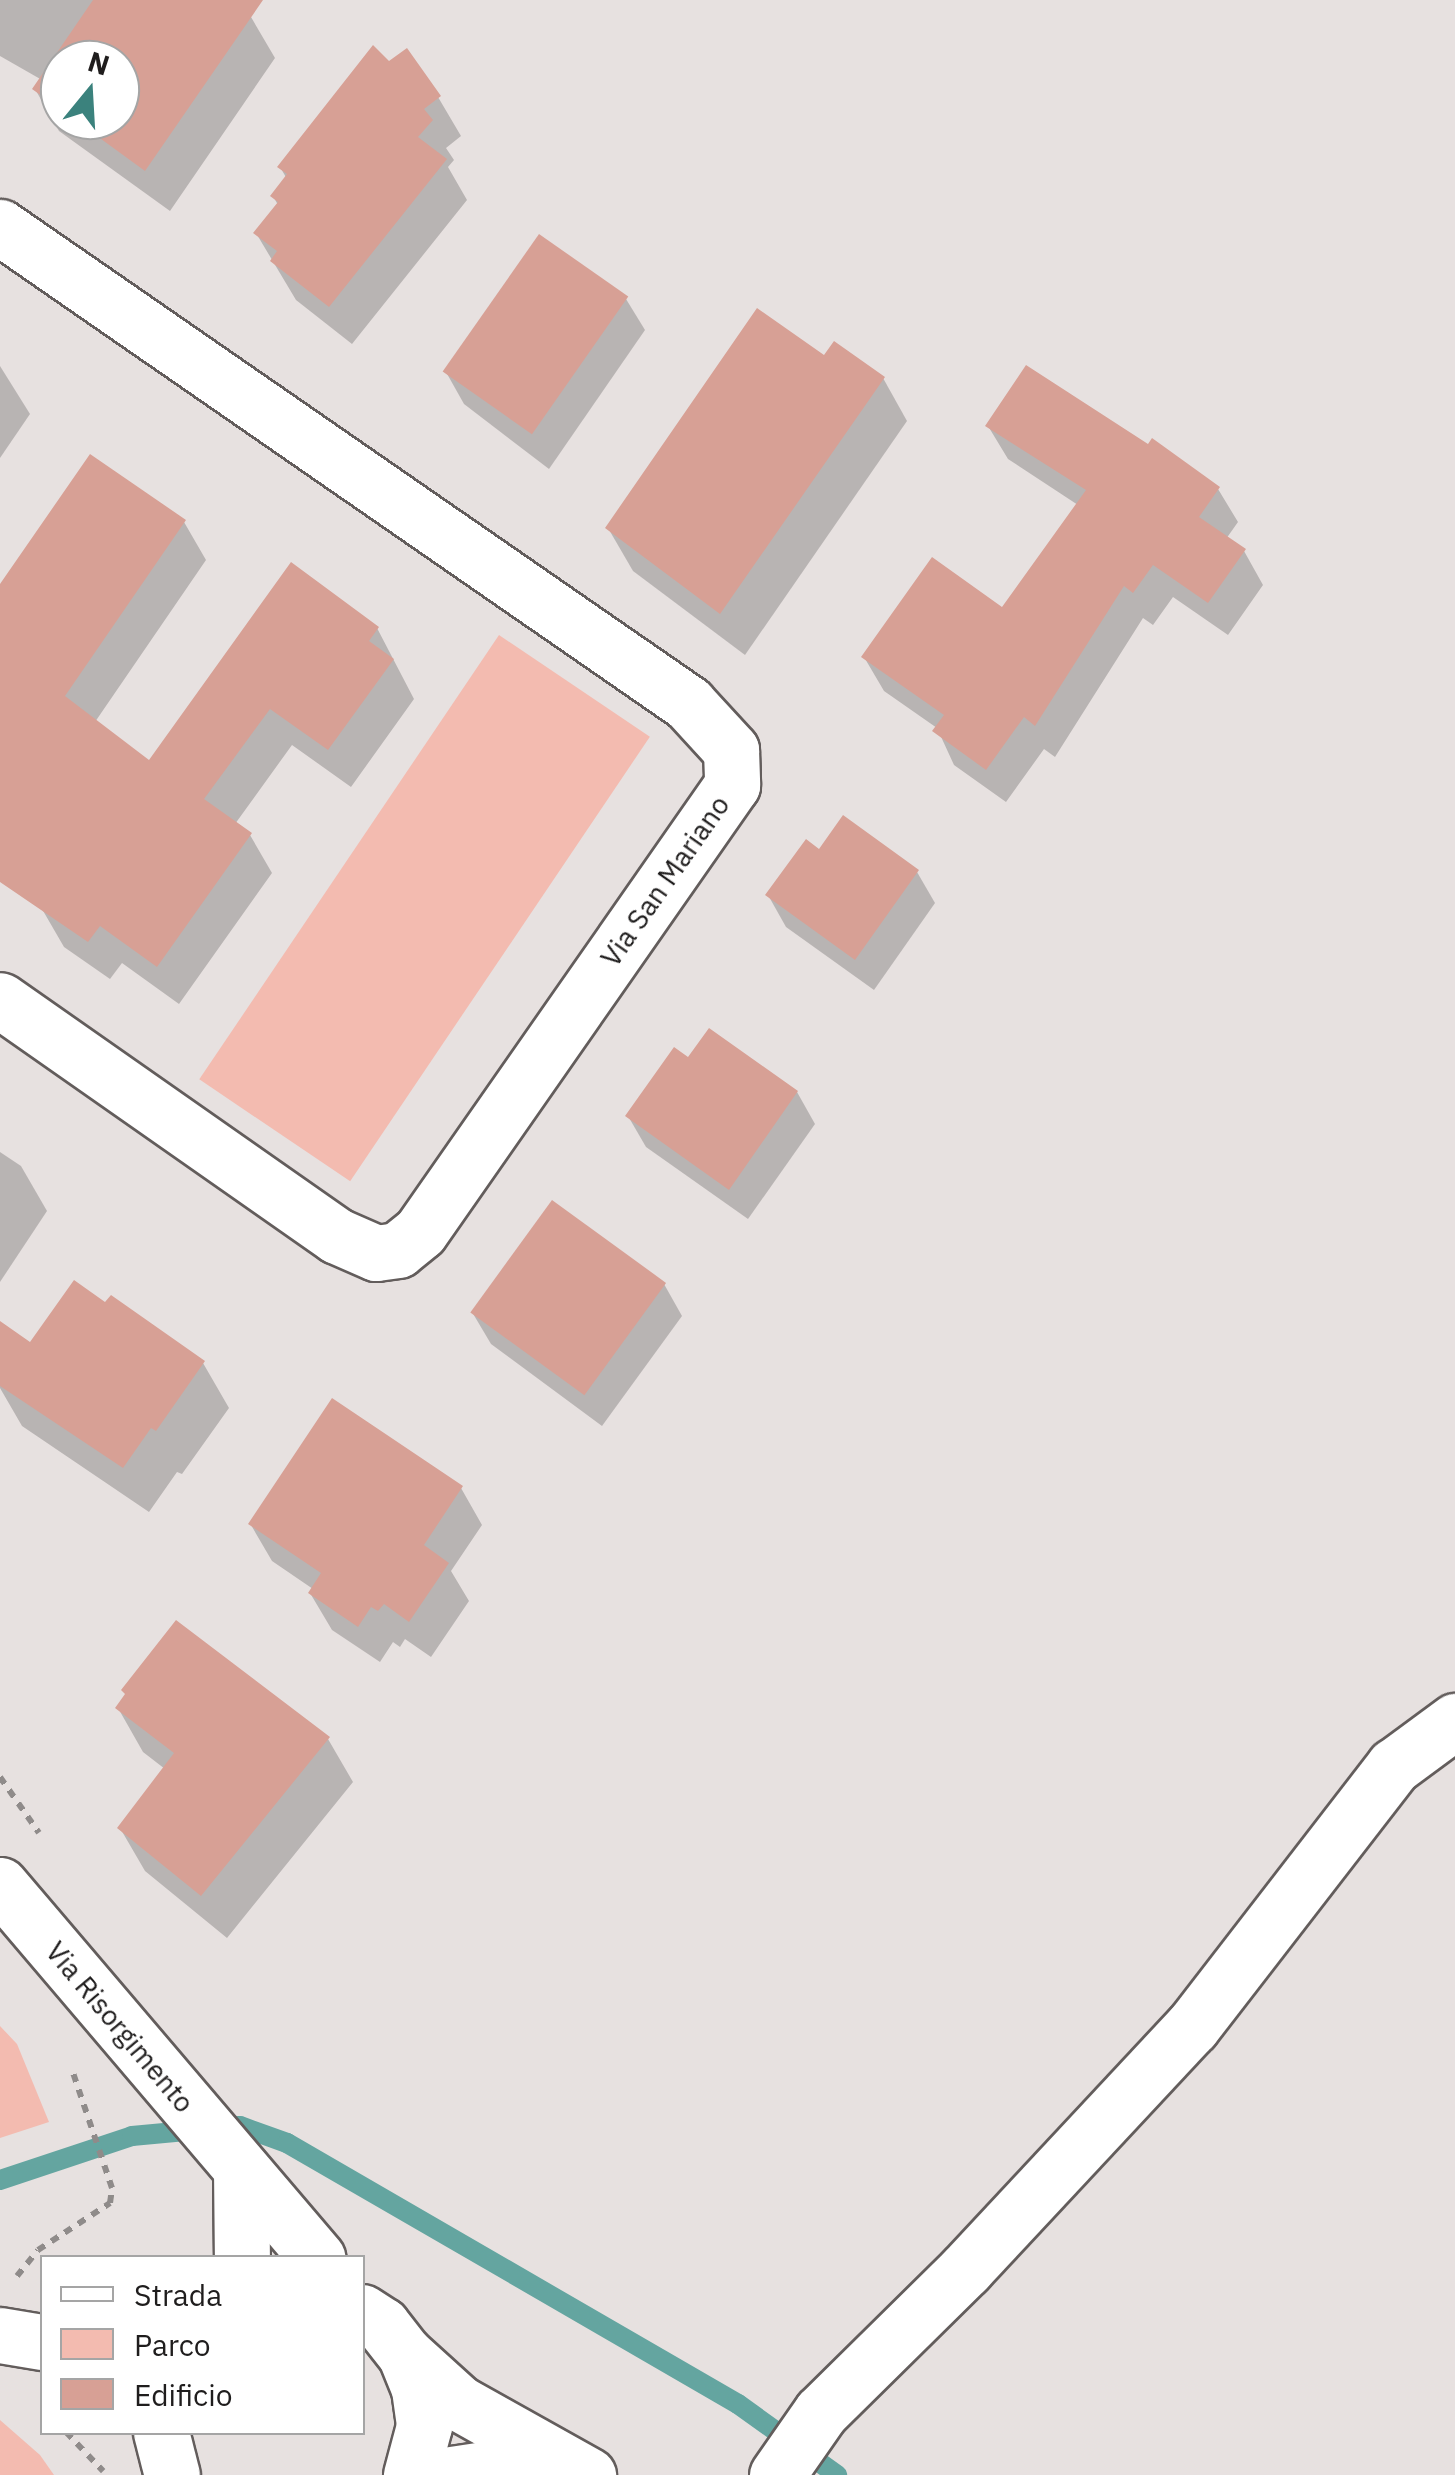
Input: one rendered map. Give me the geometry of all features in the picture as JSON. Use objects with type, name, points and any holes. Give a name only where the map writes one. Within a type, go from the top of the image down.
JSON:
[{"type":"street","name":"Via San Mariano","points":[[0,228],[688,703],[731,750],[732,785],[420,1232],[398,1250],[376,1253],[336,1236],[0,1000]]},
{"type":"street","points":[[778,2472],[822,2412],[966,2270],[1192,2026],[1394,1766],[1455,1721]]},
{"type":"street","name":"Via Risorgimento","points":[[0,1884],[315,2255]]},
{"type":"street","points":[[237,2164],[242,2255]]},
{"type":"street","points":[[365,2314],[382,2325],[405,2354],[459,2403],[582,2472]]},
{"type":"street","points":[[405,2354],[419,2389],[424,2426],[411,2475]]},
{"type":"street","points":[[445,2475],[491,2468],[582,2472]]},
{"type":"path","points":[[0,1776],[45,1843]]},
{"type":"path","points":[[23,2331],[38,2250],[110,2203],[112,2188],[82,2097]]},
{"type":"path","points":[[69,2435],[106,2475]]},
{"type":"green space","points":[[499,635],[650,737],[350,1181],[199,1079]]},
{"type":"green space","points":[[0,2026],[17,2044],[49,2122],[0,2138]]},
{"type":"green space","points":[[0,2420],[40,2455],[54,2475],[0,2475]]},
{"type":"building","points":[[93,0],[263,0],[145,171],[102,140],[140,140],[140,40],[66,40]]},
{"type":"building","points":[[373,45],[389,61],[407,48],[441,96],[424,109],[433,120],[418,137],[447,159],[329,307],[270,261],[277,251],[253,233],[278,202],[270,196],[287,174],[277,167]]},
{"type":"building","points":[[40,77],[40,95],[32,89]]},
{"type":"building","points":[[539,234],[628,297],[532,434],[443,372]]},
{"type":"building","points":[[757,308],[824,355],[834,341],[885,377],[720,614],[605,528]]},
{"type":"building","points":[[1026,365],[1148,444],[1152,438],[1220,487],[1199,517],[1246,549],[1208,603],[1153,565],[1133,593],[1124,586],[1035,726],[1024,717],[986,770],[932,731],[944,715],[861,657],[932,557],[1002,607],[1086,490],[985,426]]},
{"type":"building","points":[[90,454],[186,520],[65,696],[149,760],[291,562],[379,627],[369,641],[394,659],[328,750],[270,709],[204,799],[252,833],[157,967],[100,926],[88,942],[0,882],[0,584]]},
{"type":"building","points":[[843,815],[919,870],[855,960],[765,895],[806,839],[819,849]]},
{"type":"building","points":[[709,1028],[798,1091],[729,1190],[625,1116],[674,1047],[688,1057]]},
{"type":"building","points":[[552,1200],[666,1283],[584,1395],[470,1312]]},
{"type":"building","points":[[74,1280],[105,1302],[111,1295],[205,1361],[156,1431],[151,1428],[123,1468],[0,1386],[0,1321],[30,1342]]},
{"type":"building","points":[[332,1398],[463,1486],[424,1545],[449,1563],[409,1622],[384,1604],[378,1611],[371,1607],[358,1627],[308,1593],[321,1573],[248,1524]]},
{"type":"building","points":[[176,1620],[330,1737],[201,1896],[117,1828],[174,1753],[115,1708],[125,1694],[121,1690]]},
{"type":"waterway","points":[[0,2180],[132,2136],[240,2126],[287,2143],[738,2404],[837,2475]]}]
